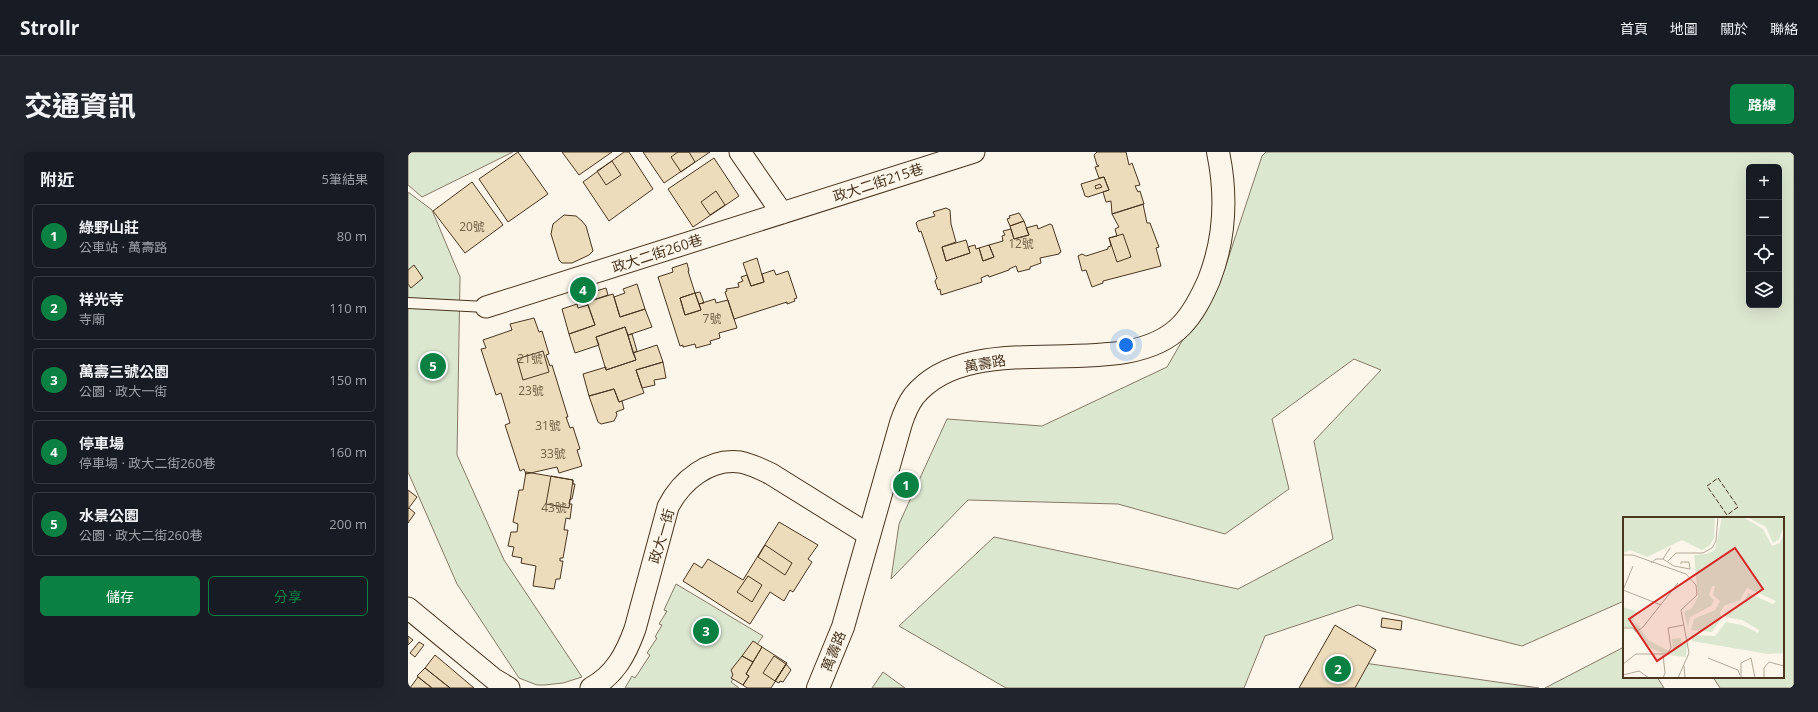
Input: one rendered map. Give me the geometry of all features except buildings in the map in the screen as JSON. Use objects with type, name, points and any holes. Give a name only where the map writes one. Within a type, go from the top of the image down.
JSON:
[{"type":"street","points":[[740,152],[782,213]]},
{"type":"street","name":"政大二街215巷","points":[[782,213],[974,152]]},
{"type":"street","name":"萬壽路","points":[[818,688],[843,627],[904,416],[913,397],[926,384],[961,366],[988,360],[1101,354],[1145,347],[1163,339],[1180,327],[1191,315],[1203,294],[1220,247],[1223,190],[1218,152]]},
{"type":"street","name":"政大二街260巷","points":[[486,307],[782,213]]},
{"type":"street","name":"政大一街","points":[[591,688],[606,678],[616,667],[630,644],[668,507],[673,497],[688,479],[705,469],[721,463],[738,462],[756,467],[771,474],[869,535]]},
{"type":"street","points":[[408,608],[498,685]]},
{"type":"lane","points":[[408,303],[486,307]]},
{"type":"green space","points":[[408,152],[513,152],[422,197],[408,185]]},
{"type":"green space","points":[[1266,152],[1794,152],[1794,688],[1720,688],[1714,678],[1784,678],[1784,517],[1623,517],[1623,601],[1522,646],[1358,605],[1265,636],[1244,688],[1006,688],[899,626],[994,537],[1238,589],[1333,539],[1314,441],[1381,370],[1354,359],[1272,419],[1289,489],[1225,534],[1118,504],[968,500],[891,579],[899,524],[947,419],[1042,426],[1167,367],[1226,265],[1262,156]]},
{"type":"green space","points":[[408,192],[432,210],[460,277],[457,455],[504,560],[582,677],[563,683],[545,685],[537,685],[519,678],[457,584],[408,472]]},
{"type":"green space","points":[[676,584],[763,636],[731,682],[739,688],[625,688],[632,676],[635,678],[650,655],[647,653],[657,638],[655,637],[662,625],[659,624],[667,611],[664,610]]},
{"type":"green space","points":[[1623,648],[1623,678],[1658,678],[1664,688],[1545,688]]},
{"type":"green space","points":[[1343,660],[1539,688],[1301,688],[1305,677]]},
{"type":"green space","points":[[883,672],[905,688],[872,688]]},
{"type":"fence","points":[[1718,478],[1738,507],[1727,515],[1707,486],[1718,478]]},
{"type":"place","name":"停車場","points":[[583,290]]},
{"type":"place","name":"水景公園","points":[[433,366]]},
{"type":"place","name":"綠野山莊","points":[[906,485]]},
{"type":"place","name":"萬壽三號公園","points":[[706,631]]},
{"type":"place","name":"祥光寺","points":[[1338,669]]}]
